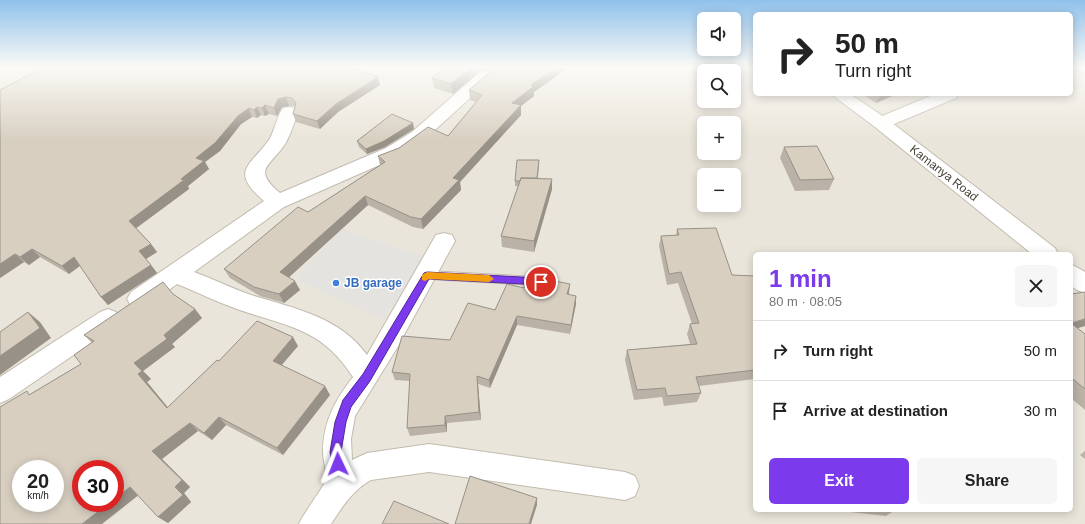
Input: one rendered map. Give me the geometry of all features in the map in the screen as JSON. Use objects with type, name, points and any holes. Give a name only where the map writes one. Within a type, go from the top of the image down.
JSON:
[{"type":"street","points":[[0,391],[176,274],[277,202],[393,152],[418,136],[468,91]]},
{"type":"street","name":"Kamanya Road","points":[[842,96],[881,123],[1044,252]]},
{"type":"street","points":[[881,123],[945,96]]},
{"type":"street","points":[[277,202],[256,180],[255,172],[258,163],[276,143],[289,112]]},
{"type":"street","points":[[341,486],[336,452],[340,422],[347,404],[367,378],[427,275],[444,241]]},
{"type":"street","points":[[176,274],[244,302],[304,320],[331,335],[353,356],[367,378]]},
{"type":"street","points":[[314,524],[334,493],[354,474],[367,467],[429,458],[625,486]]},
{"type":"lane","points":[[427,275],[548,282]]},
{"type":"shaded area","points":[[0,91],[697,91],[697,108],[741,108],[741,91],[753,91],[753,96],[1073,96],[1073,91],[1085,91],[1085,524],[0,524]]},
{"type":"shaded area","points":[[342,229],[426,257],[384,320],[295,279]]},
{"type":"building","points":[[0,91],[356,91],[336,104],[317,121],[293,114],[296,103],[292,98],[286,97],[278,99],[274,108],[265,105],[262,108],[257,107],[254,110],[249,108],[238,116],[215,143],[196,158],[204,161],[181,179],[184,180],[129,221],[151,244],[139,251],[151,265],[101,297],[74,257],[62,266],[32,249],[20,257],[15,254],[0,264]]},
{"type":"building","points":[[473,91],[527,91],[512,103],[521,105],[453,178],[459,180],[421,219],[411,217],[365,196],[280,272],[295,281],[279,294],[254,287],[224,269],[298,207],[308,212],[385,162],[378,156],[399,148],[428,127],[448,136],[482,95]]},
{"type":"building","points":[[392,114],[413,123],[384,141],[366,149],[357,141]]},
{"type":"building","points":[[817,146],[834,179],[800,180],[784,147]]},
{"type":"building","points":[[517,160],[539,160],[537,178],[521,178],[520,181],[515,181]]},
{"type":"building","points":[[521,178],[552,179],[534,241],[501,236]]},
{"type":"building","points":[[716,228],[732,275],[753,276],[753,370],[696,377],[701,393],[667,396],[665,388],[637,390],[627,350],[697,344],[690,324],[699,323],[681,272],[669,274],[661,236],[679,235],[677,229]]},
{"type":"building","points":[[525,277],[540,278],[570,284],[567,294],[576,296],[571,325],[517,316],[489,380],[477,376],[479,412],[445,416],[445,425],[407,428],[410,374],[392,372],[402,336],[450,340],[468,303],[495,310],[507,284],[524,288]]},
{"type":"building","points":[[163,282],[173,294],[195,309],[164,335],[167,339],[134,363],[142,371],[138,374],[167,408],[217,360],[219,361],[257,321],[293,337],[273,361],[325,386],[277,448],[219,417],[204,433],[190,423],[152,451],[182,480],[175,487],[183,495],[158,517],[130,487],[124,492],[124,460],[72,460],[72,512],[97,512],[82,524],[0,524],[0,407],[27,391],[29,395],[81,364],[74,355],[94,341],[84,335]]},
{"type":"building","points":[[1085,292],[1085,319],[1073,322],[1073,294]]},
{"type":"building","points":[[28,312],[40,328],[0,356],[0,332]]},
{"type":"building","points":[[1073,325],[1085,334],[1085,389],[1073,379]]},
{"type":"building","points":[[470,476],[537,498],[529,524],[455,524]]},
{"type":"building","points":[[394,501],[449,524],[382,524]]},
{"type":"slow traffic","points":[[425,278],[427,275],[489,279]]},
{"type":"place","name":"JB garage","points":[[336,283]]},
{"type":"route","points":[[338,464],[336,452],[340,422],[347,404],[367,378],[427,275],[541,282]]}]
